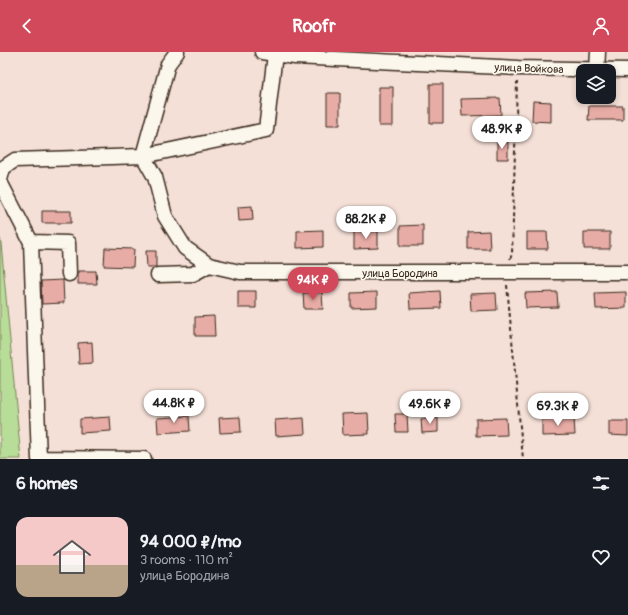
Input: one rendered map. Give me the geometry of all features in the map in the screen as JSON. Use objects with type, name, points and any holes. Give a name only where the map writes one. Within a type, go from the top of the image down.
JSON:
[{"type":"street","points":[[143,156],[167,58],[178,52]]},
{"type":"street","points":[[597,64],[598,52]]},
{"type":"street","points":[[144,459],[39,459],[31,242],[0,181],[3,168],[15,160],[143,156],[266,130],[269,53]]},
{"type":"street","name":"улица Войкова","points":[[269,53],[295,57],[576,69]]},
{"type":"street","name":"улица Войкова","points":[[616,70],[628,70]]},
{"type":"street","name":"улица Бородина","points":[[143,156],[155,177],[165,216],[185,248],[209,265],[240,272],[628,272]]},
{"type":"street","points":[[31,242],[68,243],[69,274]]},
{"type":"street","points":[[158,274],[193,274],[209,265]]},
{"type":"green space","points":[[0,238],[1,243],[21,459],[0,459]]},
{"type":"building","points":[[430,84],[443,84],[443,123],[430,123]]},
{"type":"building","points":[[379,87],[393,87],[393,126],[379,126]]},
{"type":"building","points":[[327,93],[340,93],[340,125],[327,125]]},
{"type":"building","points":[[500,98],[501,115],[462,116],[461,99]]},
{"type":"building","points":[[533,101],[551,102],[551,122],[532,121]]},
{"type":"building","points":[[589,106],[623,106],[623,120],[588,120]]},
{"type":"building","points":[[497,141],[508,141],[508,159],[497,159]]},
{"type":"building","points":[[252,206],[253,220],[239,221],[238,207]]},
{"type":"building","points":[[42,211],[71,211],[71,223],[42,223]]},
{"type":"building","points":[[423,225],[423,246],[400,246],[400,226]]},
{"type":"building","points":[[323,230],[323,247],[297,248],[297,231]]},
{"type":"building","points":[[354,231],[378,231],[378,248],[354,249]]},
{"type":"building","points":[[489,231],[490,249],[468,249],[468,232]]},
{"type":"building","points":[[527,232],[547,232],[548,249],[527,249]]},
{"type":"building","points":[[584,232],[610,232],[610,249],[584,249]]},
{"type":"building","points":[[105,248],[134,249],[133,267],[104,266]]},
{"type":"building","points":[[146,251],[156,251],[156,267],[147,267]]},
{"type":"building","points":[[78,271],[96,271],[97,284],[78,284]]},
{"type":"building","points":[[63,280],[64,303],[42,304],[41,281]]},
{"type":"building","points":[[238,291],[256,291],[256,308],[238,308]]},
{"type":"building","points":[[440,291],[441,308],[410,309],[409,293]]},
{"type":"building","points":[[322,292],[323,309],[304,309],[303,293]]},
{"type":"building","points":[[377,292],[377,307],[351,308],[351,293]]},
{"type":"building","points":[[557,292],[558,307],[526,308],[525,293]]},
{"type":"building","points":[[626,292],[626,308],[596,309],[595,293]]},
{"type":"building","points":[[496,293],[497,310],[471,311],[470,294]]},
{"type":"building","points":[[214,316],[215,336],[195,336],[195,317]]},
{"type":"building","points":[[92,342],[93,363],[79,364],[78,343]]},
{"type":"building","points":[[368,413],[369,434],[343,435],[342,414]]},
{"type":"building","points":[[395,414],[407,414],[408,432],[396,432]]},
{"type":"building","points":[[189,416],[190,431],[158,433],[157,418]]},
{"type":"building","points":[[110,417],[111,431],[80,433],[80,419]]},
{"type":"building","points":[[240,417],[241,432],[220,433],[219,418]]},
{"type":"building","points":[[304,418],[305,434],[276,436],[275,420]]},
{"type":"building","points":[[438,418],[438,432],[422,433],[421,419]]},
{"type":"building","points":[[506,418],[507,435],[476,436],[476,419]]},
{"type":"building","points":[[574,418],[575,435],[542,436],[542,419]]},
{"type":"building","points":[[609,421],[628,421],[628,436],[609,435]]}]
